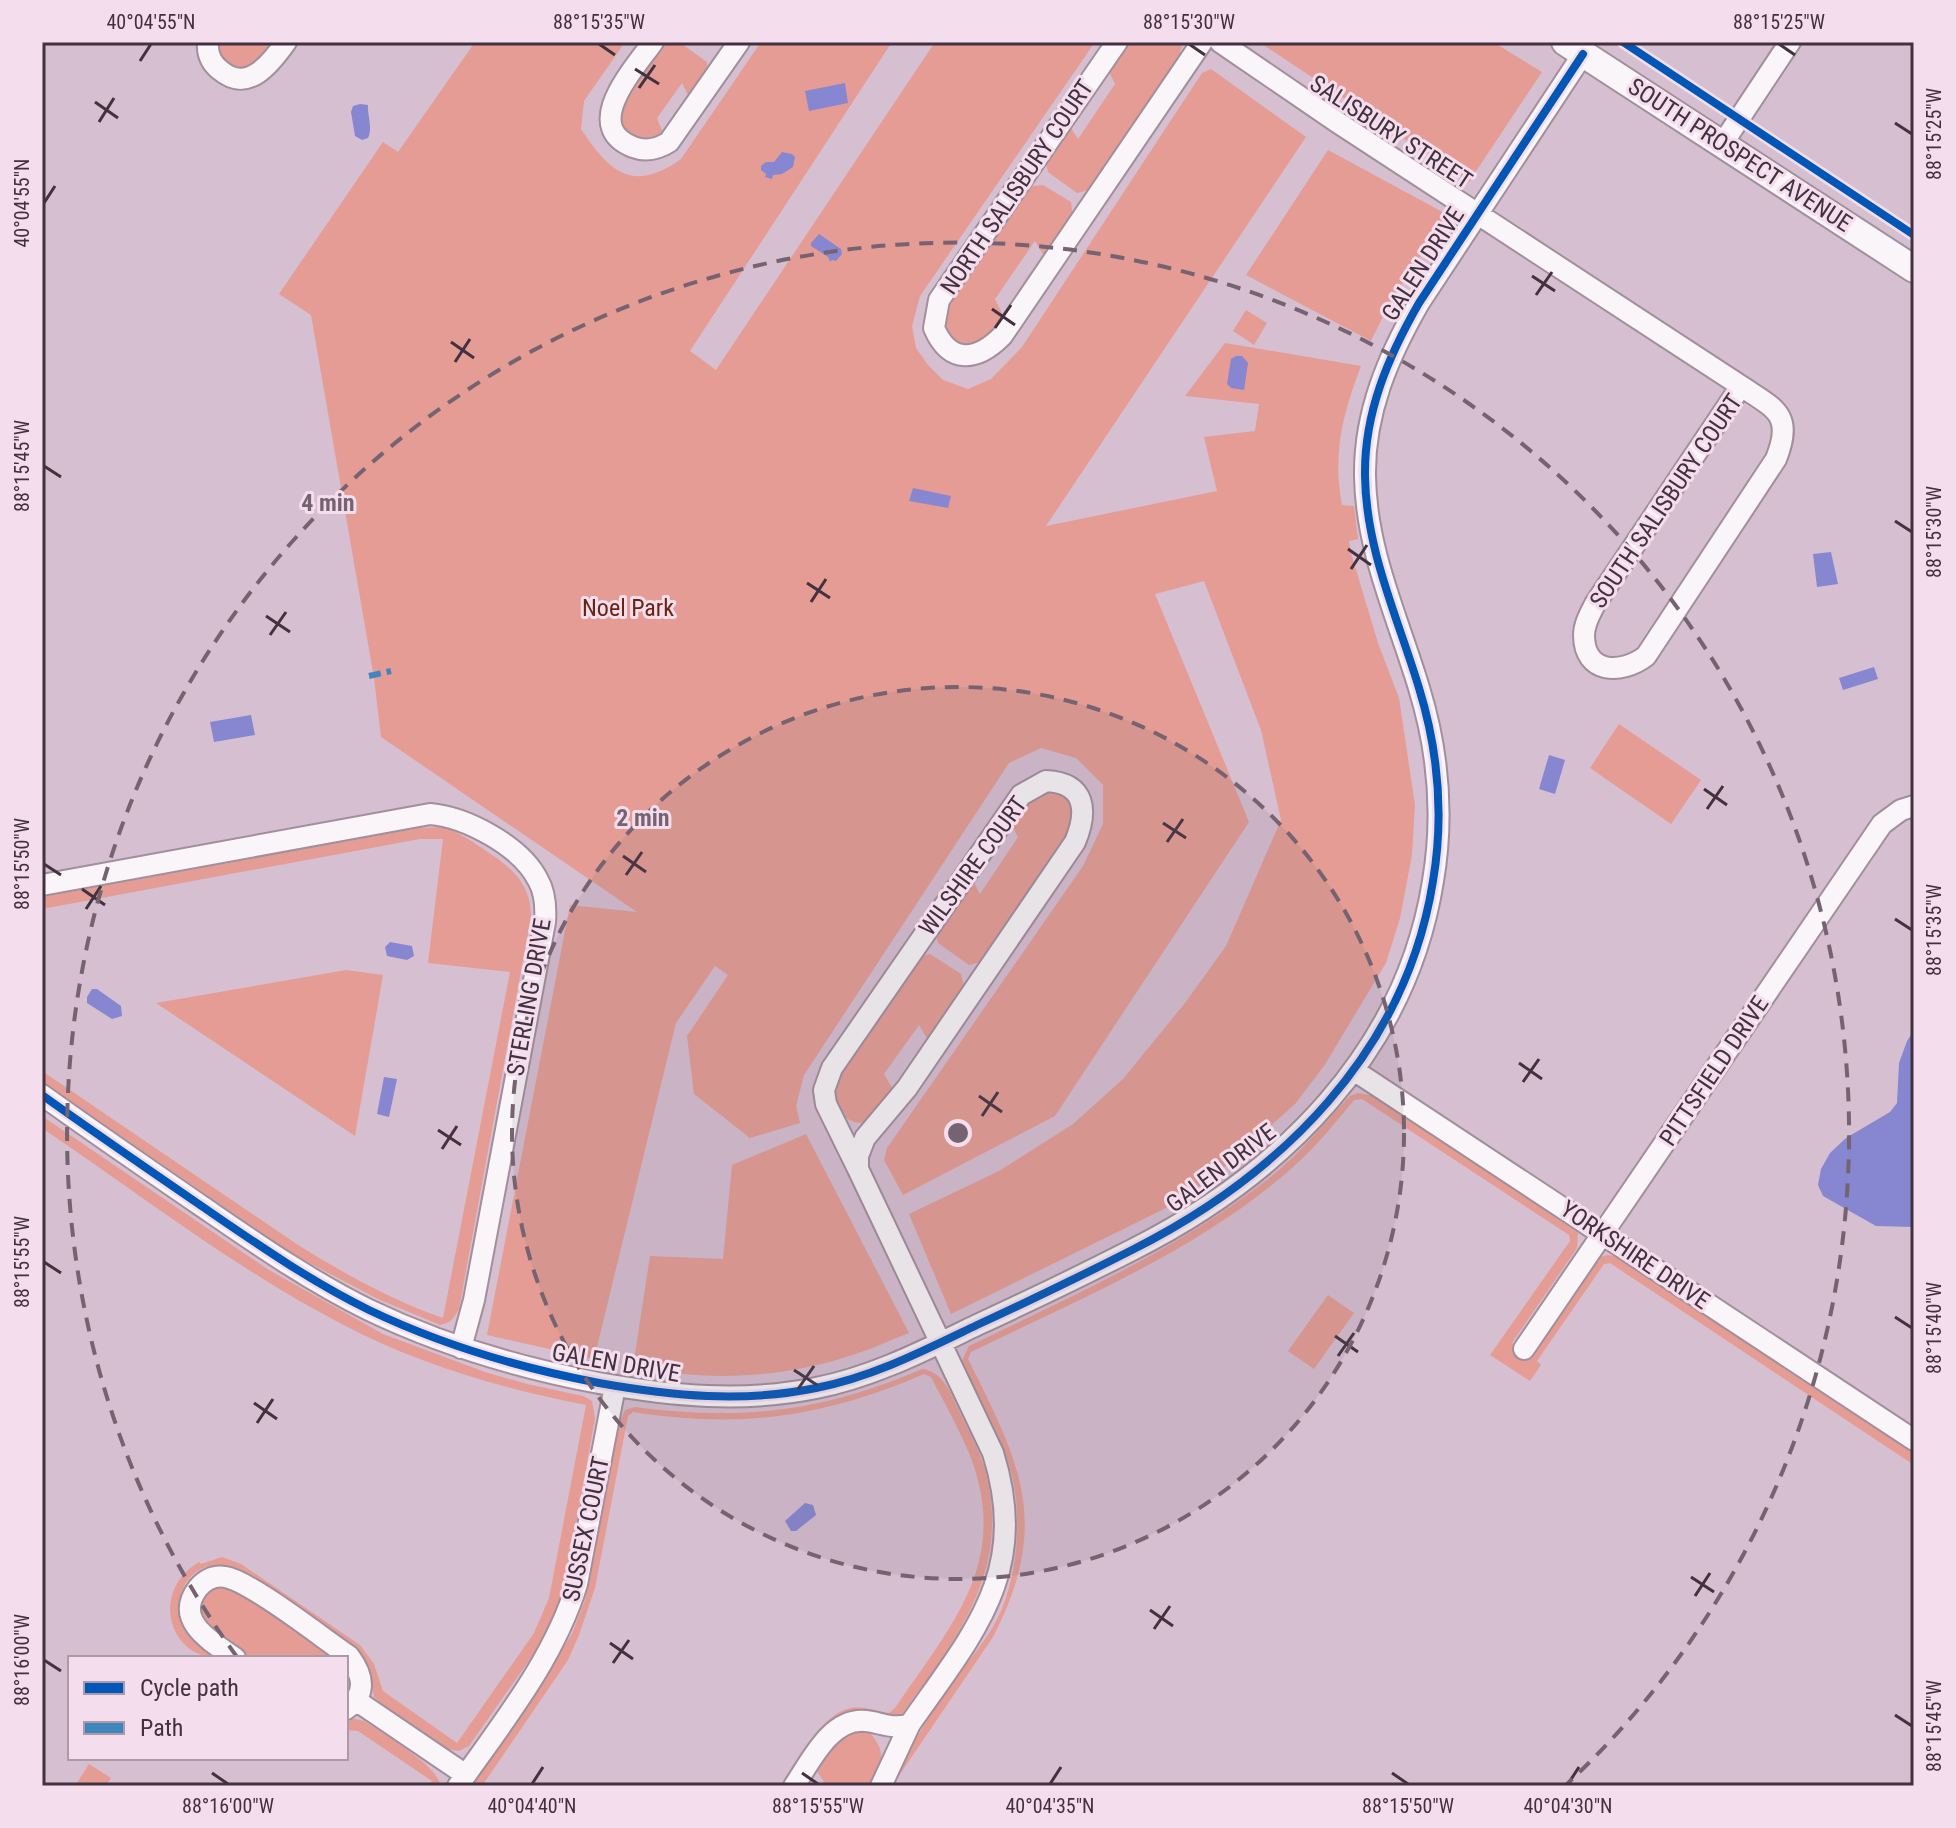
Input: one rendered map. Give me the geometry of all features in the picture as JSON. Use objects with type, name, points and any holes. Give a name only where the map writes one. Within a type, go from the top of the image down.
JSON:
[{"type":"main road","name":"SOUTH PROSPECT AVENUE","points":[[1574,48],[1914,269]]},
{"type":"street","points":[[208,42],[207,52],[214,64],[234,79],[244,79],[268,66],[286,42]]},
{"type":"street","points":[[653,42],[618,92],[609,121],[613,131],[626,144],[644,150],[652,150],[669,142],[739,42]]},
{"type":"street","name":"NORTH SALISBURY COURT","points":[[1117,42],[939,300],[934,328],[948,349],[959,355],[971,356],[985,351],[1002,336],[1202,42]]},
{"type":"street","name":"SALISBURY STREET","points":[[1220,42],[1741,386]]},
{"type":"street","points":[[1723,143],[1790,42]]},
{"type":"street","name":"GALEN DRIVE","points":[[42,1095],[270,1253],[372,1311],[461,1348],[507,1362],[615,1386],[680,1396],[721,1398],[778,1395],[857,1378],[942,1342],[1126,1253],[1207,1209],[1289,1143],[1355,1071],[1397,997],[1415,952],[1433,882],[1439,810],[1431,735],[1371,536],[1366,504],[1366,446],[1381,377],[1396,344],[1419,303],[1479,213],[1574,48]]},
{"type":"street","name":"SOUTH SALISBURY COURT","points":[[1741,386],[1774,408],[1780,417],[1783,440],[1776,459],[1646,656],[1634,665],[1607,669],[1587,651],[1584,637],[1586,623],[1595,604],[1741,386]]},
{"type":"street","name":"WILSHIRE COURT","points":[[858,1169],[858,1156],[865,1138],[907,1088],[1075,842],[1084,817],[1078,795],[1069,786],[1046,781],[1021,795],[832,1068],[824,1090],[826,1104],[993,1453],[1002,1481],[1006,1510],[1006,1538],[999,1577],[989,1603],[970,1638],[910,1724],[881,1786]]},
{"type":"street","name":"PITTSFIELD DRIVE","points":[[1524,1349],[1882,824],[1901,810],[1914,806]]},
{"type":"street","name":"STERLING DRIVE","points":[[42,885],[430,814],[467,821],[527,864],[542,888],[545,922],[474,1300],[461,1348]]},
{"type":"street","name":"YORKSHIRE DRIVE","points":[[1355,1071],[1914,1440]]},
{"type":"street","name":"SUSSEX COURT","points":[[462,1780],[540,1667],[569,1611],[577,1584],[615,1386]]},
{"type":"street","points":[[232,1656],[198,1632],[191,1620],[189,1607],[193,1594],[202,1583],[213,1577],[239,1581],[349,1656],[357,1666],[361,1680],[351,1705],[462,1780]]},
{"type":"street","points":[[794,1786],[819,1748],[838,1728],[850,1722],[865,1721],[902,1727],[910,1724]]},
{"type":"green space","points":[[212,42],[267,42],[272,52],[251,70],[227,68]]},
{"type":"green space","name":"Noel Park","points":[[475,42],[625,42],[584,101],[581,129],[613,167],[636,176],[649,175],[681,159],[761,42],[892,42],[690,351],[716,370],[935,42],[1095,42],[920,296],[912,326],[916,348],[943,380],[968,389],[991,379],[1022,347],[1202,73],[1211,69],[1306,137],[1046,526],[1217,491],[1204,437],[1255,431],[1259,404],[1185,396],[1225,343],[1361,366],[1341,434],[1339,486],[1342,505],[1354,506],[1358,539],[1349,541],[1351,553],[1378,643],[1399,698],[1415,805],[1412,855],[1400,918],[1386,963],[1324,1066],[1295,1104],[1212,1178],[1164,1209],[951,1314],[909,1214],[999,1171],[1073,1124],[1123,1079],[1185,1003],[1226,946],[1281,820],[1261,730],[1204,581],[1155,594],[1249,822],[1055,1116],[903,1195],[884,1160],[887,1148],[1083,866],[1103,824],[1103,785],[1076,758],[1041,748],[1009,763],[804,1075],[796,1106],[800,1123],[750,1138],[694,1094],[687,1036],[728,975],[715,966],[676,1023],[594,1359],[487,1335],[570,905],[637,912],[381,737],[374,678],[311,315],[279,294],[383,142],[398,152]]},
{"type":"green space","points":[[658,42],[679,42],[707,62],[708,74],[690,99],[682,83],[657,118],[664,136],[643,142],[623,134],[615,105]]},
{"type":"green space","points":[[1122,42],[1183,42],[1176,67],[1093,189],[1077,193],[1048,172],[1044,156],[1067,122],[1078,139],[1115,84],[1106,66]]},
{"type":"green space","points":[[1259,42],[1493,42],[1542,72],[1469,182]]},
{"type":"green space","points":[[1328,150],[1448,215],[1391,300],[1371,341],[1246,275]]},
{"type":"green space","points":[[1043,185],[1071,202],[1073,218],[1046,259],[1035,241],[995,299],[1005,319],[983,342],[962,347],[943,334],[941,310],[1024,187]]},
{"type":"green space","points":[[1246,310],[1267,323],[1254,345],[1233,331]]},
{"type":"green space","points":[[1619,724],[1701,780],[1671,824],[1590,768]]},
{"type":"green space","points":[[1041,791],[1056,791],[1071,806],[1067,838],[985,961],[969,965],[938,943],[934,927],[970,875],[980,894],[1018,837],[1008,819]]},
{"type":"green space","points":[[442,827],[467,838],[517,876],[527,894],[531,917],[459,1309],[452,1320],[440,1325],[378,1299],[296,1256],[42,1082],[42,1071],[298,1245],[369,1286],[443,1318],[510,972],[428,963],[443,839],[420,839],[42,909],[42,897],[419,828]]},
{"type":"green space","points":[[930,954],[961,974],[965,990],[929,1042],[919,1025],[884,1074],[895,1093],[883,1109],[869,1121],[852,1121],[840,1112],[836,1104],[832,1081],[913,958]]},
{"type":"green space","points":[[346,970],[383,975],[355,1136],[156,1003]]},
{"type":"green space","points":[[1358,1093],[1375,1096],[1578,1233],[1577,1248],[1512,1343],[1530,1355],[1594,1262],[1609,1255],[1620,1258],[1914,1454],[1914,1465],[1610,1263],[1604,1264],[1537,1361],[1541,1365],[1530,1381],[1490,1355],[1570,1241],[1569,1235],[1362,1099],[1354,1100],[1301,1159],[1257,1197],[1219,1223],[1097,1292],[971,1352],[968,1359],[1002,1430],[1022,1494],[1025,1526],[1021,1560],[1011,1597],[993,1637],[892,1786],[923,1727],[997,1619],[1014,1565],[1017,1532],[1014,1485],[999,1437],[962,1361],[969,1346],[1161,1250],[1233,1205],[1279,1170],[1350,1096]]},
{"type":"green space","points":[[42,1116],[269,1270],[383,1334],[485,1372],[583,1396],[592,1401],[595,1418],[566,1581],[557,1612],[542,1642],[469,1746],[459,1751],[445,1749],[389,1710],[374,1697],[366,1661],[354,1650],[269,1590],[222,1566],[199,1570],[190,1577],[180,1597],[179,1609],[185,1631],[196,1643],[216,1656],[201,1655],[187,1647],[177,1635],[170,1605],[174,1589],[184,1574],[199,1562],[222,1557],[241,1564],[360,1645],[374,1664],[383,1691],[457,1743],[534,1633],[549,1598],[586,1405],[459,1373],[398,1350],[338,1322],[225,1254],[42,1128]]},
{"type":"green space","points":[[806,1134],[909,1333],[846,1357],[767,1374],[713,1376],[633,1367],[650,1256],[723,1259],[732,1165]]},
{"type":"green space","points":[[1328,1295],[1354,1313],[1314,1369],[1288,1351]]},
{"type":"green space","points":[[922,1369],[943,1380],[981,1459],[992,1509],[991,1543],[973,1604],[958,1633],[900,1717],[889,1718],[857,1711],[846,1713],[826,1728],[786,1786],[781,1786],[820,1728],[840,1712],[861,1708],[889,1713],[895,1708],[937,1648],[970,1590],[980,1559],[984,1527],[981,1492],[960,1434],[931,1377],[924,1374],[852,1400],[782,1416],[710,1419],[633,1412],[628,1416],[595,1588],[579,1635],[568,1660],[482,1786],[471,1786],[572,1634],[585,1600],[618,1425],[625,1410],[635,1407],[711,1413],[782,1409],[850,1395]]},
{"type":"green space","points":[[218,1586],[231,1586],[334,1656],[245,1656],[207,1630],[198,1611],[204,1595]]},
{"type":"green space","points":[[348,1720],[364,1721],[409,1751],[431,1770],[440,1786],[429,1786],[432,1781],[358,1731],[348,1730]]},
{"type":"green space","points":[[850,1731],[870,1733],[879,1746],[882,1759],[876,1779],[872,1786],[822,1786],[824,1782],[814,1767],[829,1745]]},
{"type":"green space","points":[[89,1764],[111,1778],[106,1786],[75,1786]]},
{"type":"water","points":[[845,83],[848,103],[809,111],[805,91]]},
{"type":"water","points":[[368,105],[370,126],[368,138],[362,140],[355,136],[351,112],[353,106]]},
{"type":"water","points":[[782,152],[795,157],[793,167],[782,174],[773,175],[772,179],[765,177],[761,166],[774,162]]},
{"type":"water","points":[[819,234],[841,249],[842,254],[836,261],[830,262],[828,257],[811,246]]},
{"type":"water","points":[[1242,356],[1248,363],[1244,390],[1231,388],[1227,384],[1231,359]]},
{"type":"water","points":[[913,488],[951,496],[948,508],[909,501]]},
{"type":"water","points":[[1831,552],[1838,584],[1817,587],[1813,554]]},
{"type":"water","points":[[1874,667],[1878,679],[1843,690],[1839,678]]},
{"type":"water","points":[[251,715],[255,735],[214,742],[210,722]]},
{"type":"water","points":[[1549,755],[1565,760],[1555,794],[1539,789]]},
{"type":"water","points":[[390,942],[412,946],[414,956],[407,960],[387,956],[385,947]]},
{"type":"water","points":[[92,989],[97,989],[121,1006],[122,1016],[112,1019],[87,1003]]},
{"type":"water","points":[[1914,1030],[1914,1227],[1876,1226],[1823,1196],[1818,1185],[1821,1169],[1830,1153],[1846,1138],[1890,1112],[1897,1103],[1899,1063]]},
{"type":"water","points":[[384,1077],[397,1079],[389,1117],[377,1114]]},
{"type":"water","points":[[805,1503],[813,1505],[816,1515],[796,1531],[791,1531],[785,1521]]},
{"type":"marked path","points":[[369,676],[391,671]]},
{"type":"cycle path","points":[[1623,42],[1914,235]]},
{"type":"cycle path","points":[[42,1095],[264,1248],[369,1310],[453,1345],[511,1363],[599,1383],[653,1391],[708,1396],[762,1395],[816,1388],[858,1377],[918,1353],[1035,1298],[1187,1220],[1238,1185],[1286,1145],[1328,1102],[1365,1053],[1396,1000],[1418,943],[1436,857],[1438,808],[1435,759],[1426,711],[1384,584],[1371,531],[1365,476],[1373,408],[1397,344],[1419,303],[1583,54]]}]
